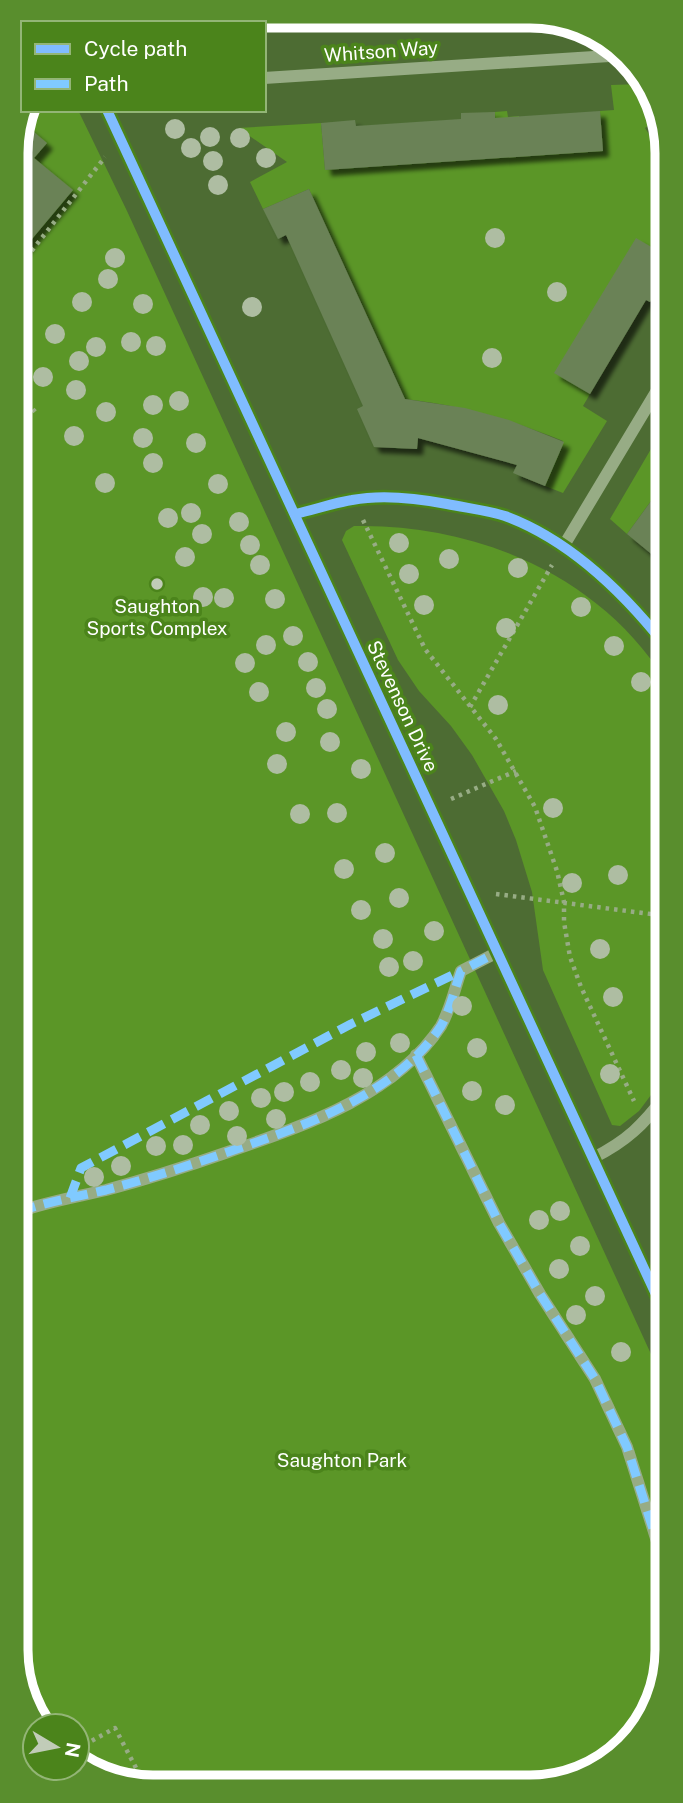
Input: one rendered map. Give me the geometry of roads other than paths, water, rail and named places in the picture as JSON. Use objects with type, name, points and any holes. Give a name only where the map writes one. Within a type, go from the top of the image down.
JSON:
[{"type":"street","name":"Whitson Way","points":[[266,78],[608,56]]},
{"type":"street","name":"Stevenson Drive","points":[[108,112],[655,1292]]},
{"type":"street","points":[[563,547],[655,394]]},
{"type":"street","points":[[295,514],[355,499],[373,498],[424,500],[481,510],[521,524],[563,547],[612,587],[655,632]]},
{"type":"street","points":[[28,1209],[143,1179],[275,1136],[335,1110],[379,1086],[416,1055],[442,1024],[461,971],[498,953]]},
{"type":"street","points":[[416,1055],[499,1223],[540,1294],[595,1379],[627,1447],[655,1535]]},
{"type":"street","points":[[593,1158],[620,1144],[655,1109]]},
{"type":"place","name":"Saughton Sports Complex","points":[[157,584]]},
{"type":"park label","name":"Saughton Park","points":[[342,1460]]}]
